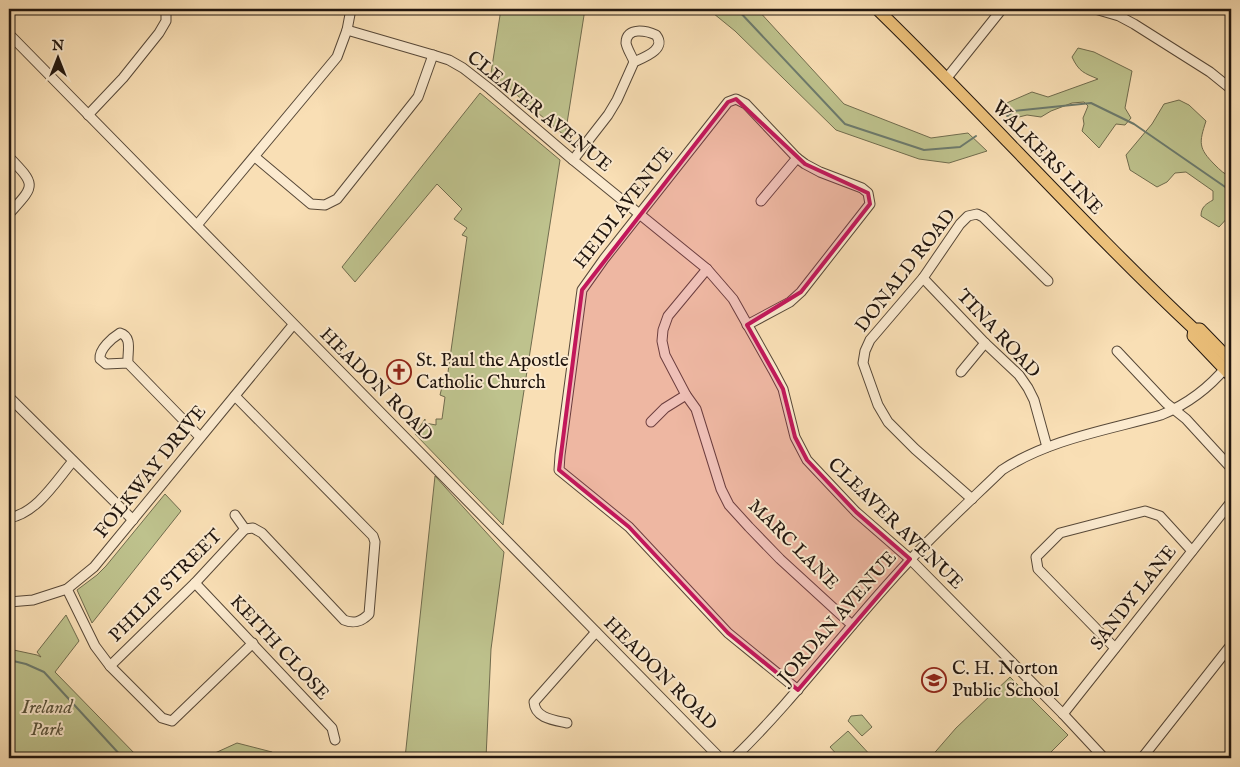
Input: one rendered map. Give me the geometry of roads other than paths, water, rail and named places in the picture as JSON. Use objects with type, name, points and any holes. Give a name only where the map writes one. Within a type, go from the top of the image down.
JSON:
[{"type":"main road","name":"WALKERS LINE","points":[[877,9],[1042,179],[1194,329],[1193,336],[1230,365]]},
{"type":"street","points":[[88,115],[123,78],[159,33],[166,21],[166,9]]},
{"type":"street","points":[[197,225],[336,57],[347,30],[352,9]]},
{"type":"street","points":[[946,79],[1002,9]]},
{"type":"street","points":[[1095,9],[1120,16],[1134,24],[1210,72],[1231,89]]},
{"type":"street","name":"CLEAVER AVENUE","points":[[347,30],[449,60],[478,80],[572,160],[707,269],[734,299],[782,389],[795,437],[807,460],[856,512],[910,559],[1104,758]]},
{"type":"street","name":"HEADON ROAD","points":[[9,34],[720,758]]},
{"type":"street","points":[[255,157],[311,204],[325,206],[337,199],[418,97],[433,55]]},
{"type":"street","points":[[572,160],[612,108],[634,62]]},
{"type":"street","name":"HEIDI AVENUE","points":[[747,325],[790,302],[801,292],[870,204],[868,193],[862,188],[820,172],[797,158],[746,104],[736,99],[728,102],[604,259],[582,290],[559,470],[629,527],[728,633],[798,690]]},
{"type":"street","points":[[9,157],[26,175],[30,184],[28,193],[9,214]]},
{"type":"street","points":[[761,201],[797,158]]},
{"type":"street","name":"DONALD ROAD","points":[[972,499],[915,449],[888,422],[878,405],[864,364],[865,351],[870,340],[923,278],[960,224],[968,216],[977,214],[983,217],[1048,281]]},
{"type":"street","name":"MARC LANE","points":[[707,269],[668,316],[663,330],[662,341],[665,354],[686,396],[696,409],[721,489],[729,505],[780,559],[852,625]]},
{"type":"street","name":"TINA ROAD","points":[[923,278],[1019,376],[1028,388],[1034,400],[1047,446]]},
{"type":"street","name":"FOLKWAY DRIVE","points":[[9,602],[33,600],[67,589],[94,567],[293,324]]},
{"type":"street","points":[[961,372],[985,343]]},
{"type":"street","points":[[1117,351],[1174,410],[1186,419],[1231,468]]},
{"type":"street","points":[[128,363],[200,437]]},
{"type":"street","name":"JORDAN AVENUE","points":[[734,758],[798,690],[910,559],[1002,470],[1017,460],[1047,446],[1174,410],[1208,386],[1230,365]]},
{"type":"street","points":[[235,396],[373,536],[375,542],[368,614],[363,620],[352,623],[344,620],[262,532],[254,528],[245,529],[235,515]]},
{"type":"street","points":[[650,422],[665,408],[686,396]]},
{"type":"street","points":[[9,397],[133,520]]},
{"type":"street","points":[[9,518],[22,515],[34,506],[74,461]]},
{"type":"street","name":"SANDY LANE","points":[[1062,714],[1231,502]]},
{"type":"street","points":[[1115,648],[1038,569],[1036,557],[1060,533],[1145,511],[1160,516],[1192,551]]},
{"type":"street","name":"PHILIP STREET","points":[[110,666],[245,529]]},
{"type":"street","name":"KEITH CLOSE","points":[[194,582],[254,643],[332,728],[335,740]]},
{"type":"street","points":[[67,589],[96,646],[110,666],[162,718],[172,721],[254,643]]},
{"type":"street","points":[[566,723],[542,716],[535,709],[534,702],[596,632]]},
{"type":"street","points":[[1142,758],[1231,645]]},
{"type":"waterway","points":[[737,9],[845,124],[924,150],[960,147],[976,136]]},
{"type":"waterway","points":[[1007,116],[1014,111],[1091,103],[1134,124],[1231,191]]},
{"type":"waterway","points":[[9,660],[26,664],[44,672],[123,758]]},
{"type":"place","name":"St. Paul the Apostle Catholic Church","points":[[399,372]]},
{"type":"place","name":"C. H. Norton Public School","points":[[934,680]]},
{"type":"park label","name":"Ireland Park","points":[[47,719]]}]
